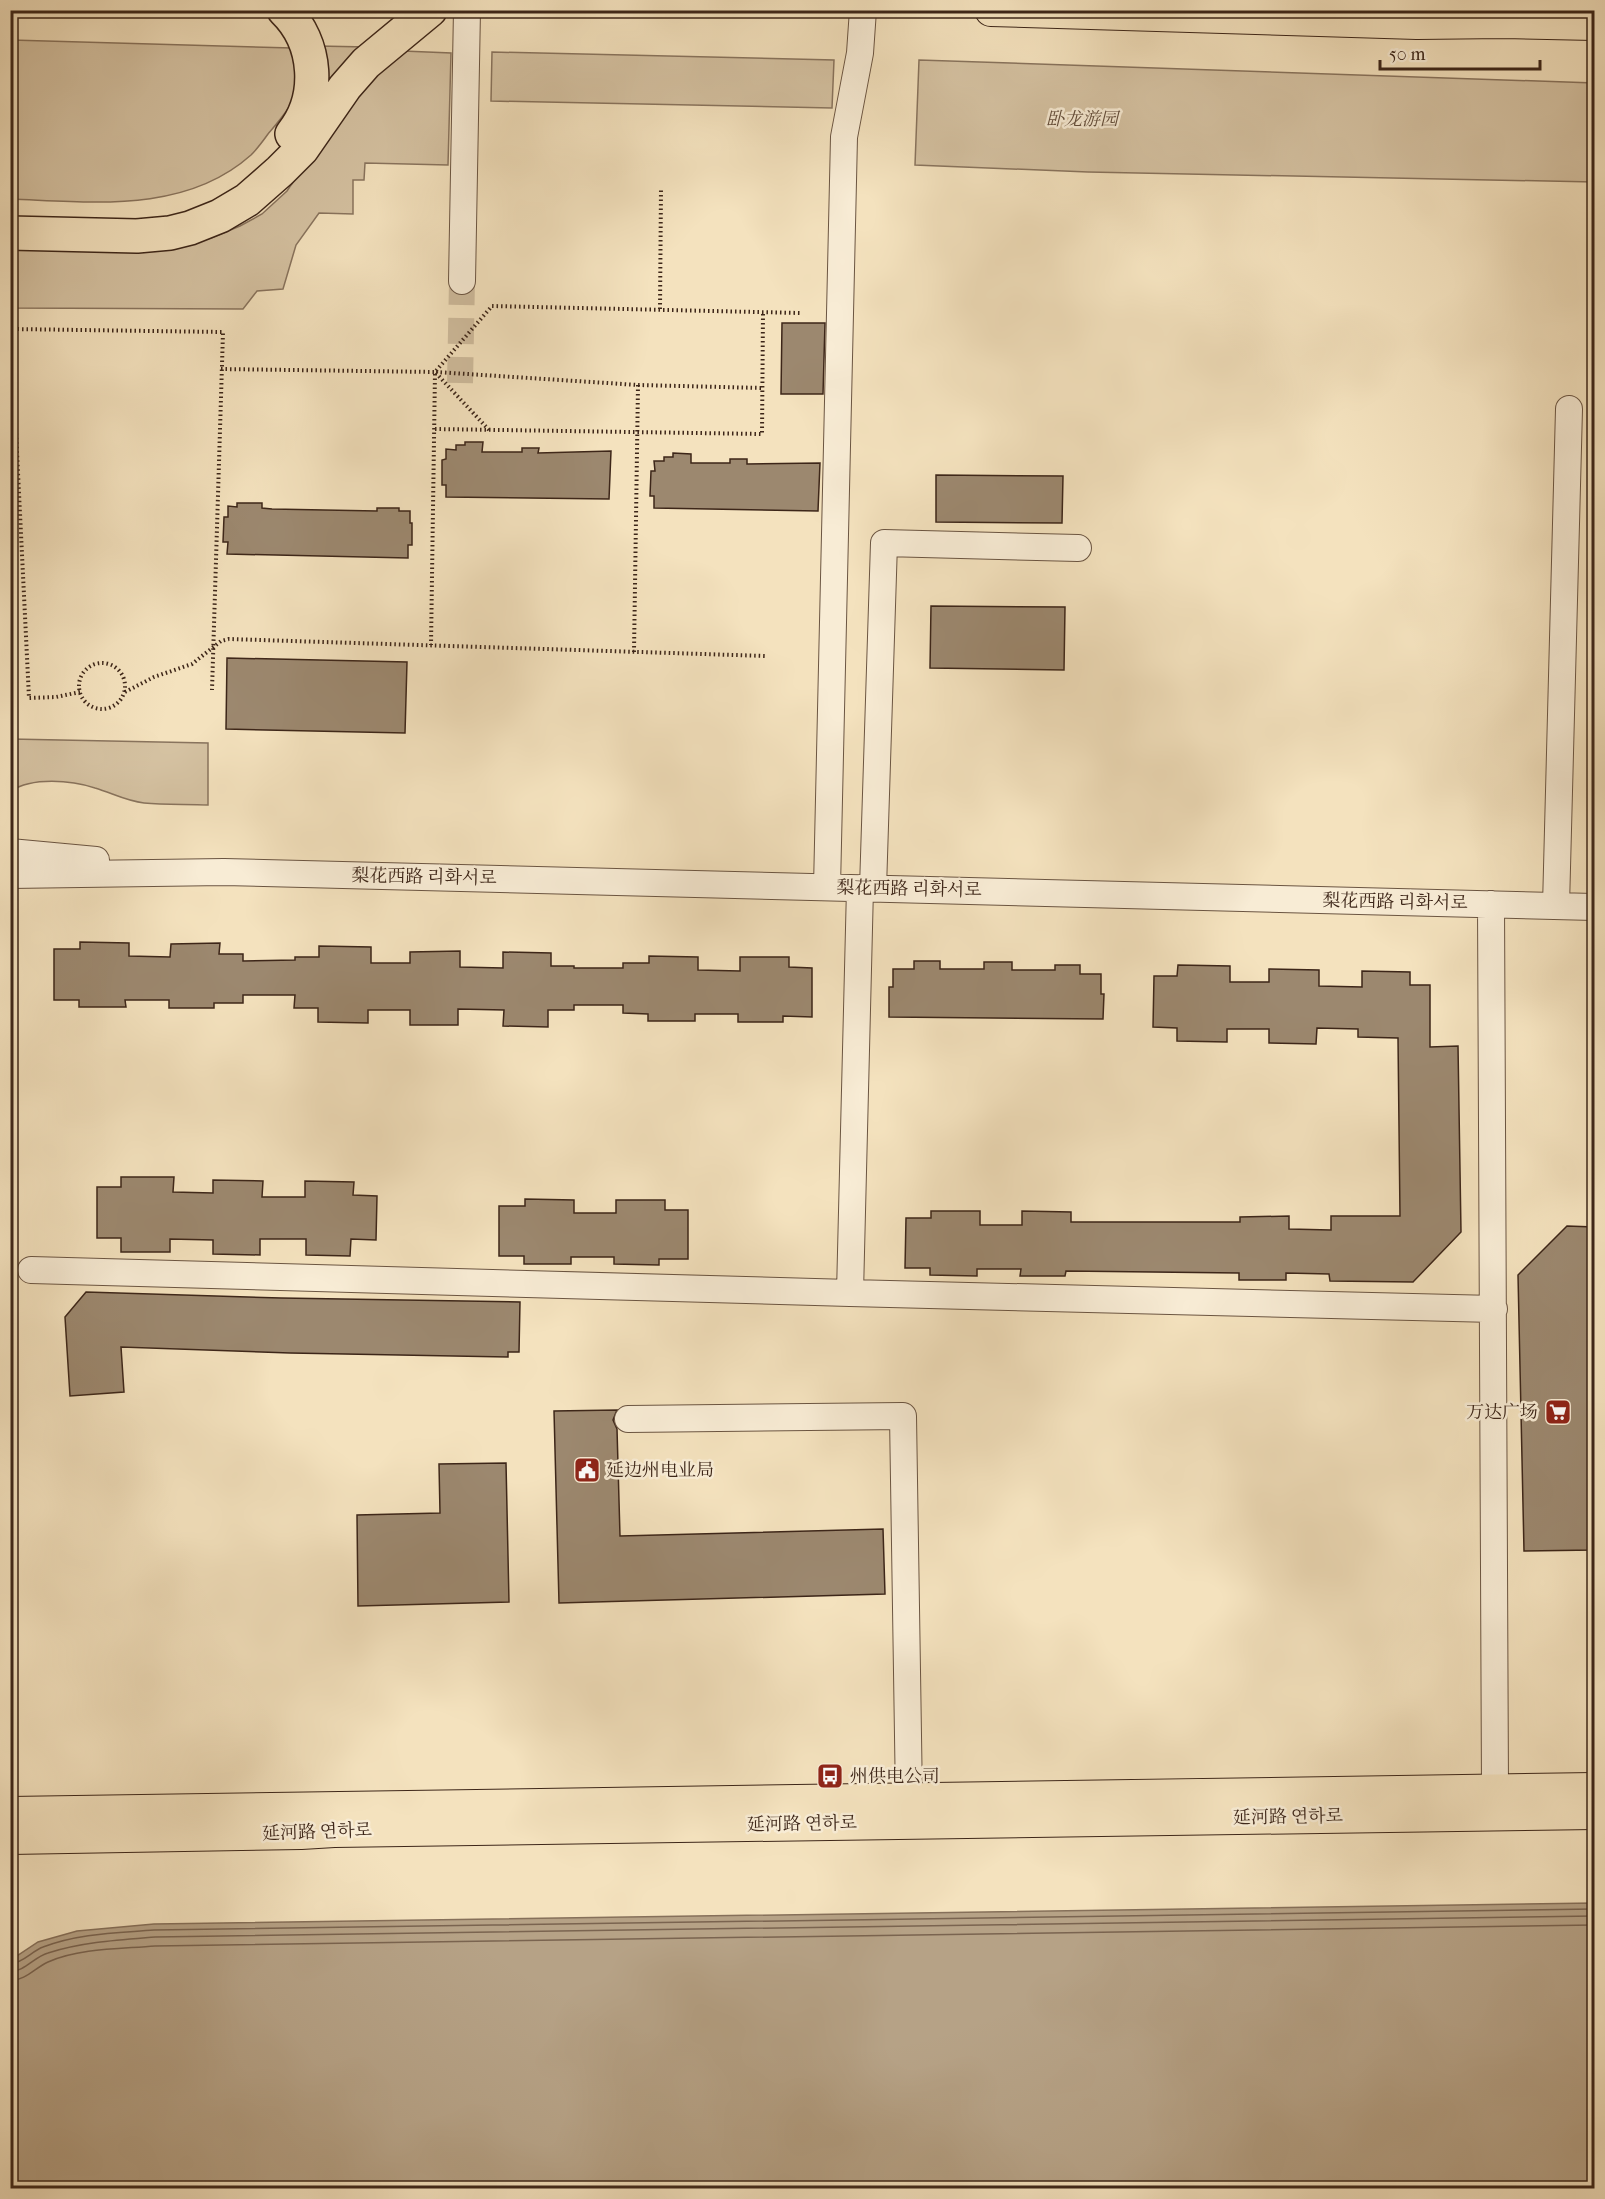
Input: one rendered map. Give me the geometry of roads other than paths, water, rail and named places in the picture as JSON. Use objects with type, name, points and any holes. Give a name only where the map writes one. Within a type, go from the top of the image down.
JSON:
[{"type":"highway","points":[[10,218],[152,219],[206,202],[257,173],[297,129],[308,105],[312,87],[312,64],[303,37],[284,10]]},
{"type":"highway","points":[[10,233],[137,237],[190,228],[220,216],[248,200],[280,171],[302,149],[345,87],[366,63],[430,10]]},
{"type":"main road","points":[[991,10],[1417,23],[1504,16],[1594,24]]},
{"type":"main road","name":"延河路 연하로","points":[[10,1814],[1594,1789]]},
{"type":"main road","name":"延河路 연하로","points":[[10,1838],[334,1831],[1594,1813]]},
{"type":"street","points":[[462,281],[467,10]]},
{"type":"street","points":[[827,887],[844,137],[860,53],[863,10]]},
{"type":"street","points":[[1556,906],[1569,409]]},
{"type":"street","points":[[850,1293],[866,888],[884,543],[1078,548]]},
{"type":"street","name":"梨花西路 리화서로","points":[[10,852],[224,872]]},
{"type":"street","name":"梨花西路 리화서로","points":[[10,875],[224,872],[1594,907]]},
{"type":"street","points":[[1491,904],[1495,1790]]},
{"type":"street","points":[[31,1270],[1494,1309]]},
{"type":"street","points":[[628,1419],[903,1416],[909,1799]]},
{"type":"water","points":[[1594,1903],[1594,2188],[11,2188],[11,1960],[38,1942],[77,1931],[154,1924]]},
{"type":"tunnel","points":[[460,383],[462,281]]},
{"type":"place","name":"万达广场","points":[[1558,1412]]},
{"type":"place","name":"延边州电业局","points":[[587,1470]]},
{"type":"place","name":"州供电公司","points":[[830,1776]]},
{"type":"park label","name":"卧龙游园","points":[[1082,119]]}]
